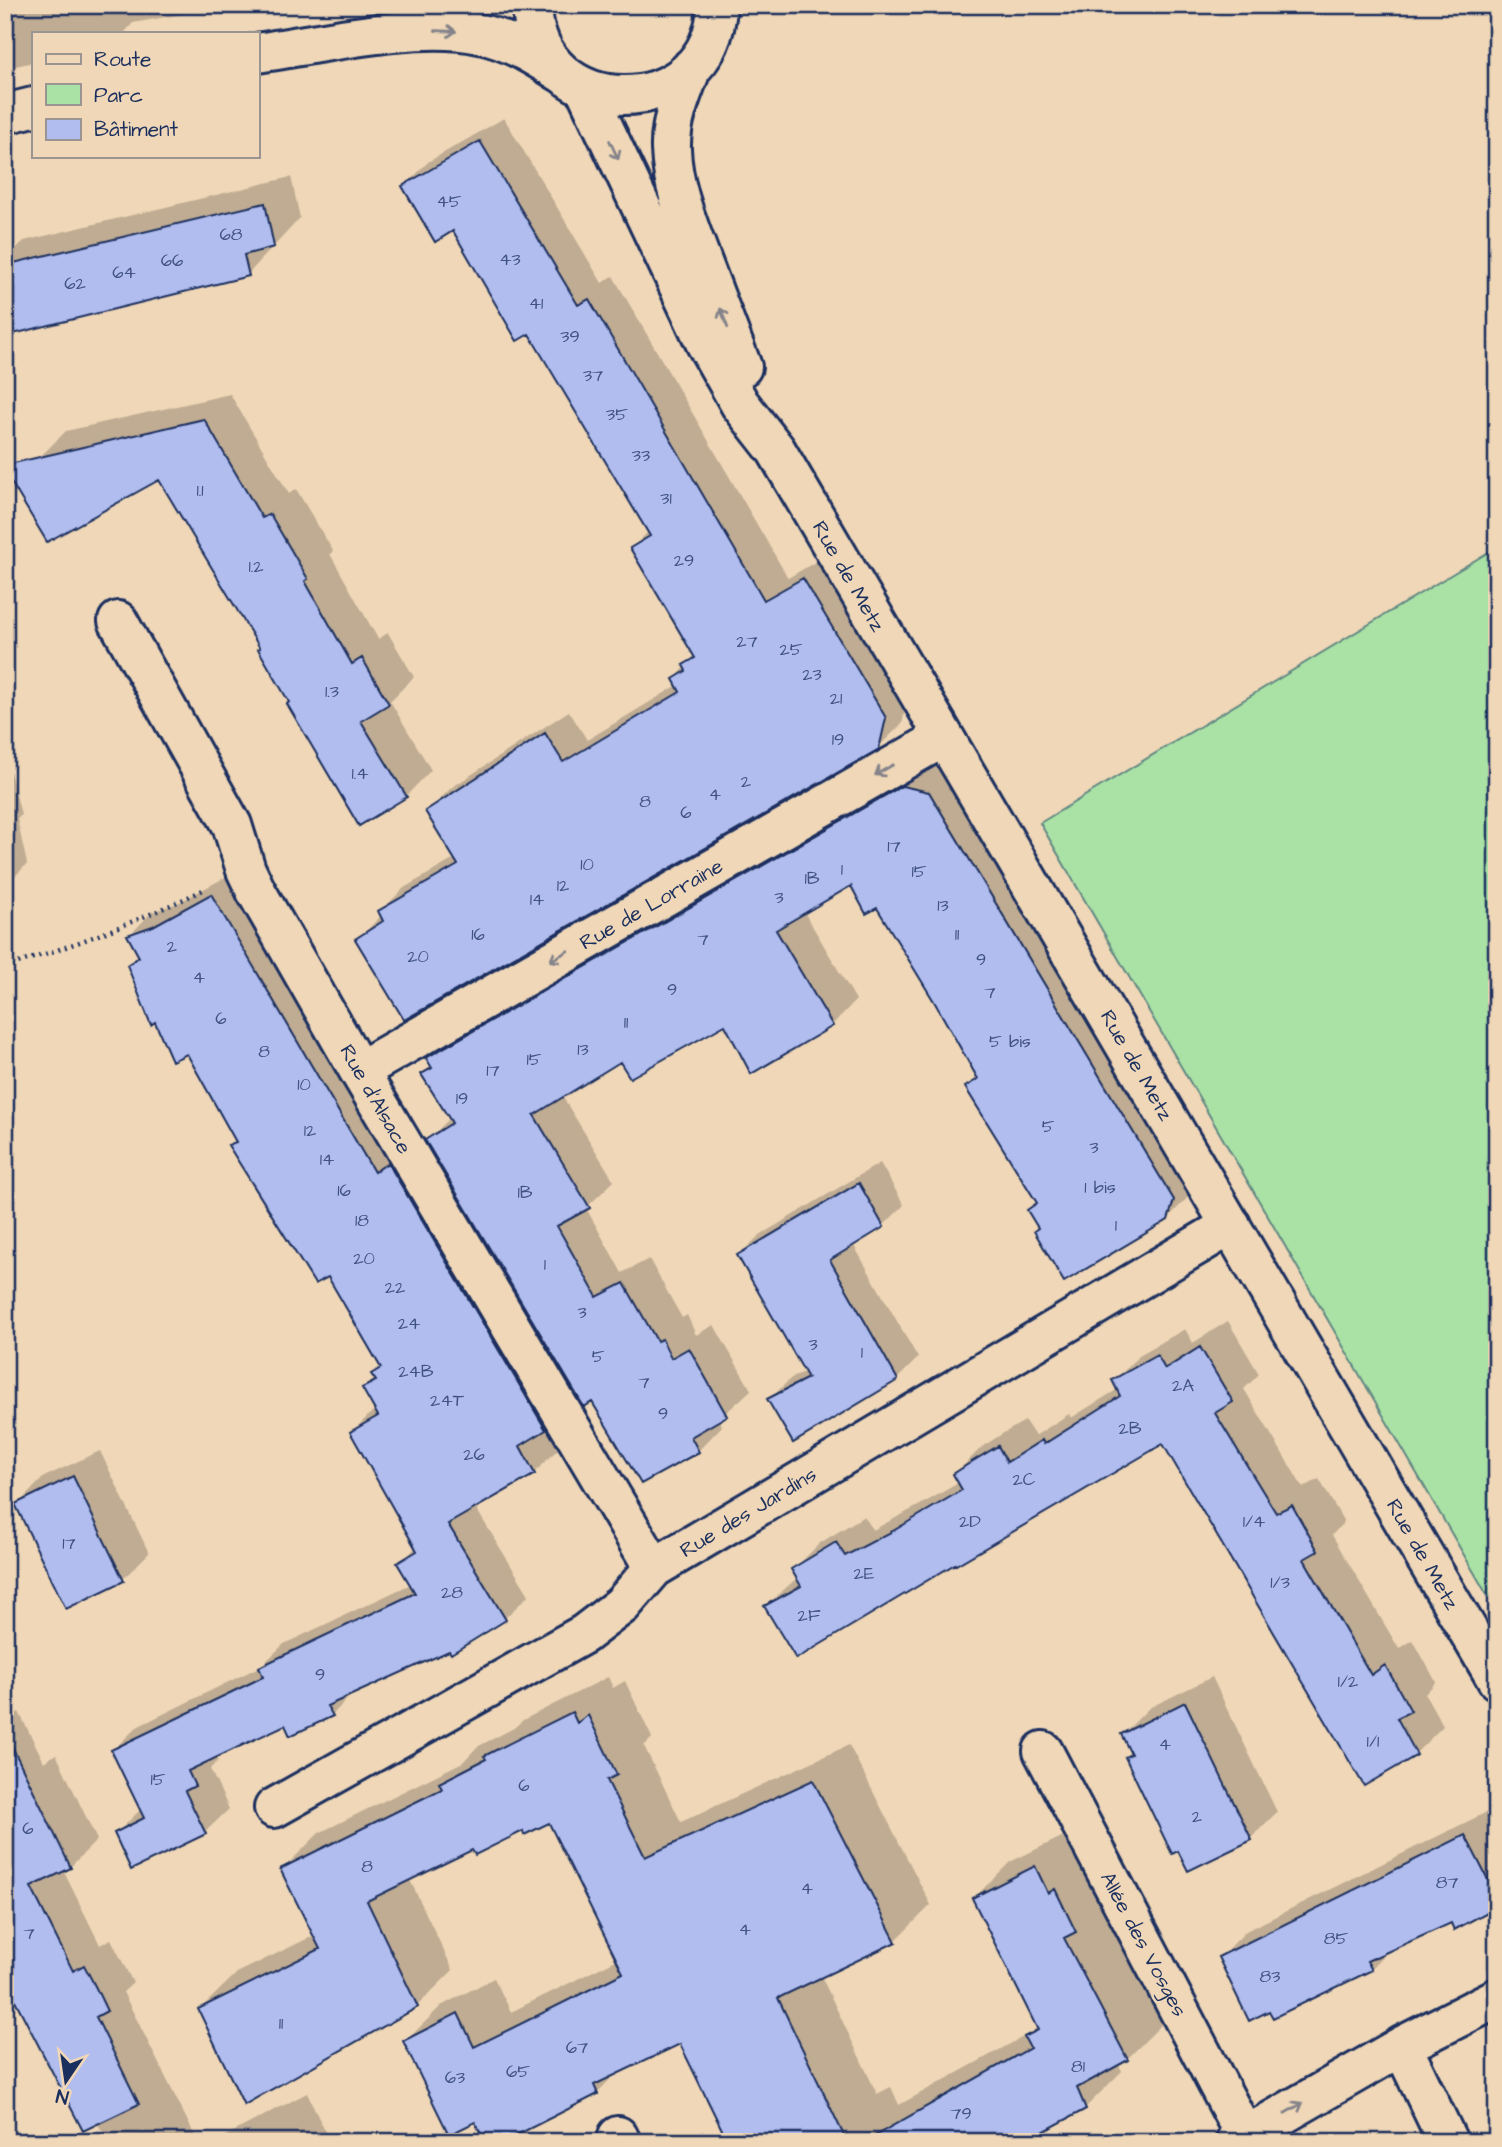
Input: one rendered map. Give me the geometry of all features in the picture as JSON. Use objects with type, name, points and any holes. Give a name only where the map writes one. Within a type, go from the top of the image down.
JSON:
[{"type":"street","points":[[259,51],[414,5]]},
{"type":"street","name":"Rue de Metz","points":[[531,5],[537,38],[552,62],[574,81],[706,344],[740,404],[776,450],[1497,1680]]},
{"type":"street","points":[[701,55],[714,29],[717,5]]},
{"type":"street","points":[[259,52],[376,35],[446,30],[479,33],[507,42],[574,81],[613,96],[642,95],[670,85],[701,55],[735,5]]},
{"type":"street","name":"Rue de Metz","points":[[701,55],[681,95],[673,125],[671,150],[676,183],[689,228],[776,450]]},
{"type":"street","points":[[5,114],[32,107]]},
{"type":"street","name":"Rue d'Alsace","points":[[118,621],[232,825],[246,870],[359,1071],[654,1568]]},
{"type":"street","name":"Rue de Lorraine","points":[[359,1071],[944,737]]},
{"type":"street","name":"Rue des Jardins","points":[[274,1808],[584,1634],[622,1605],[654,1568],[1231,1225]]},
{"type":"street","name":"Allée des Vosges","points":[[1043,1751],[1240,2139]]},
{"type":"street","points":[[1240,2139],[1402,2046],[1497,1998]]},
{"type":"street","points":[[1402,2046],[1448,2142]]},
{"type":"path","points":[[5,967],[62,949],[141,918],[246,870]]},
{"type":"green space","points":[[1497,547],[1497,1612],[1040,823]]},
{"type":"building","points":[[480,141],[578,305],[589,299],[764,600],[803,578],[886,718],[879,749],[404,1020],[355,939],[383,921],[378,911],[458,865],[425,811],[545,733],[563,762],[680,692],[673,679],[686,671],[683,665],[695,658],[630,548],[650,536],[529,334],[517,341],[453,231],[435,242],[402,186]]},
{"type":"building","points":[[265,203],[274,247],[244,255],[249,276],[5,336],[5,265]]},
{"type":"building","points":[[204,419],[262,518],[270,514],[308,579],[305,581],[352,664],[362,658],[389,704],[361,721],[407,797],[359,826],[287,704],[289,702],[258,649],[260,648],[159,480],[47,542],[5,472],[5,465]]},
{"type":"building","points":[[902,786],[929,792],[1174,1200],[1168,1220],[1064,1282],[1034,1231],[1038,1228],[1027,1210],[1037,1203],[965,1087],[978,1079],[877,908],[866,914],[851,886],[776,930],[833,1026],[751,1074],[725,1025],[630,1078],[620,1062],[534,1115],[590,1208],[557,1226],[597,1297],[624,1283],[657,1341],[662,1339],[671,1358],[689,1348],[727,1416],[691,1437],[699,1452],[641,1484],[592,1402],[584,1407],[425,1140],[452,1123],[421,1074],[432,1068],[426,1058]]},
{"type":"building","points":[[211,894],[374,1172],[388,1163],[546,1430],[520,1446],[535,1474],[448,1524],[506,1620],[451,1654],[449,1651],[327,1706],[333,1716],[290,1736],[285,1725],[188,1771],[195,1786],[185,1791],[206,1834],[131,1870],[114,1833],[144,1818],[111,1750],[263,1677],[259,1667],[415,1593],[397,1563],[417,1551],[350,1432],[378,1416],[362,1388],[376,1381],[371,1374],[381,1368],[328,1277],[315,1284],[228,1145],[236,1142],[187,1054],[172,1061],[155,1022],[151,1025],[127,965],[139,957],[127,935],[153,926]]},
{"type":"building","points":[[859,1183],[884,1227],[830,1260],[898,1380],[793,1443],[767,1399],[808,1378],[737,1255]]},
{"type":"building","points":[[1200,1347],[1233,1402],[1215,1413],[1276,1513],[1292,1505],[1318,1551],[1304,1559],[1371,1675],[1385,1665],[1411,1711],[1397,1718],[1417,1755],[1364,1786],[1163,1444],[796,1659],[764,1606],[801,1586],[791,1569],[836,1542],[845,1556],[893,1531],[962,1490],[953,1474],[998,1446],[1007,1462],[1042,1440],[1044,1444],[1120,1396],[1112,1380],[1157,1355],[1165,1369]]},
{"type":"building","points":[[73,1476],[124,1581],[66,1609],[15,1504]]},
{"type":"building","points":[[1185,1702],[1252,1840],[1188,1871],[1178,1851],[1172,1854],[1125,1757],[1131,1754],[1121,1734]]},
{"type":"building","points":[[572,1712],[577,1723],[588,1715],[617,1775],[607,1780],[645,1857],[813,1780],[896,1942],[778,1998],[847,2142],[728,2142],[680,2044],[594,2085],[598,2094],[503,2142],[485,2142],[475,2122],[449,2135],[403,2041],[458,2013],[474,2047],[623,1973],[549,1823],[524,1835],[523,1831],[475,1855],[472,1850],[367,1901],[418,2007],[244,2105],[198,2009],[320,1949],[280,1869],[442,1789],[439,1783],[486,1759],[484,1756]]},
{"type":"building","points":[[5,1732],[71,1868],[31,1887],[73,1971],[84,1965],[96,1988],[107,2011],[96,2017],[139,2104],[83,2131],[5,1981]]},
{"type":"building","points":[[1465,1835],[1497,1897],[1497,1907],[1454,1930],[1451,1923],[1367,1961],[1372,1970],[1273,2018],[1269,2011],[1249,2021],[1218,1957]]},
{"type":"building","points":[[1035,1866],[1048,1893],[1055,1889],[1076,1932],[1064,1938],[1128,2060],[1077,2088],[1086,2109],[1024,2142],[864,2142],[1030,2048],[1024,2037],[1038,2030],[972,1898]]}]
